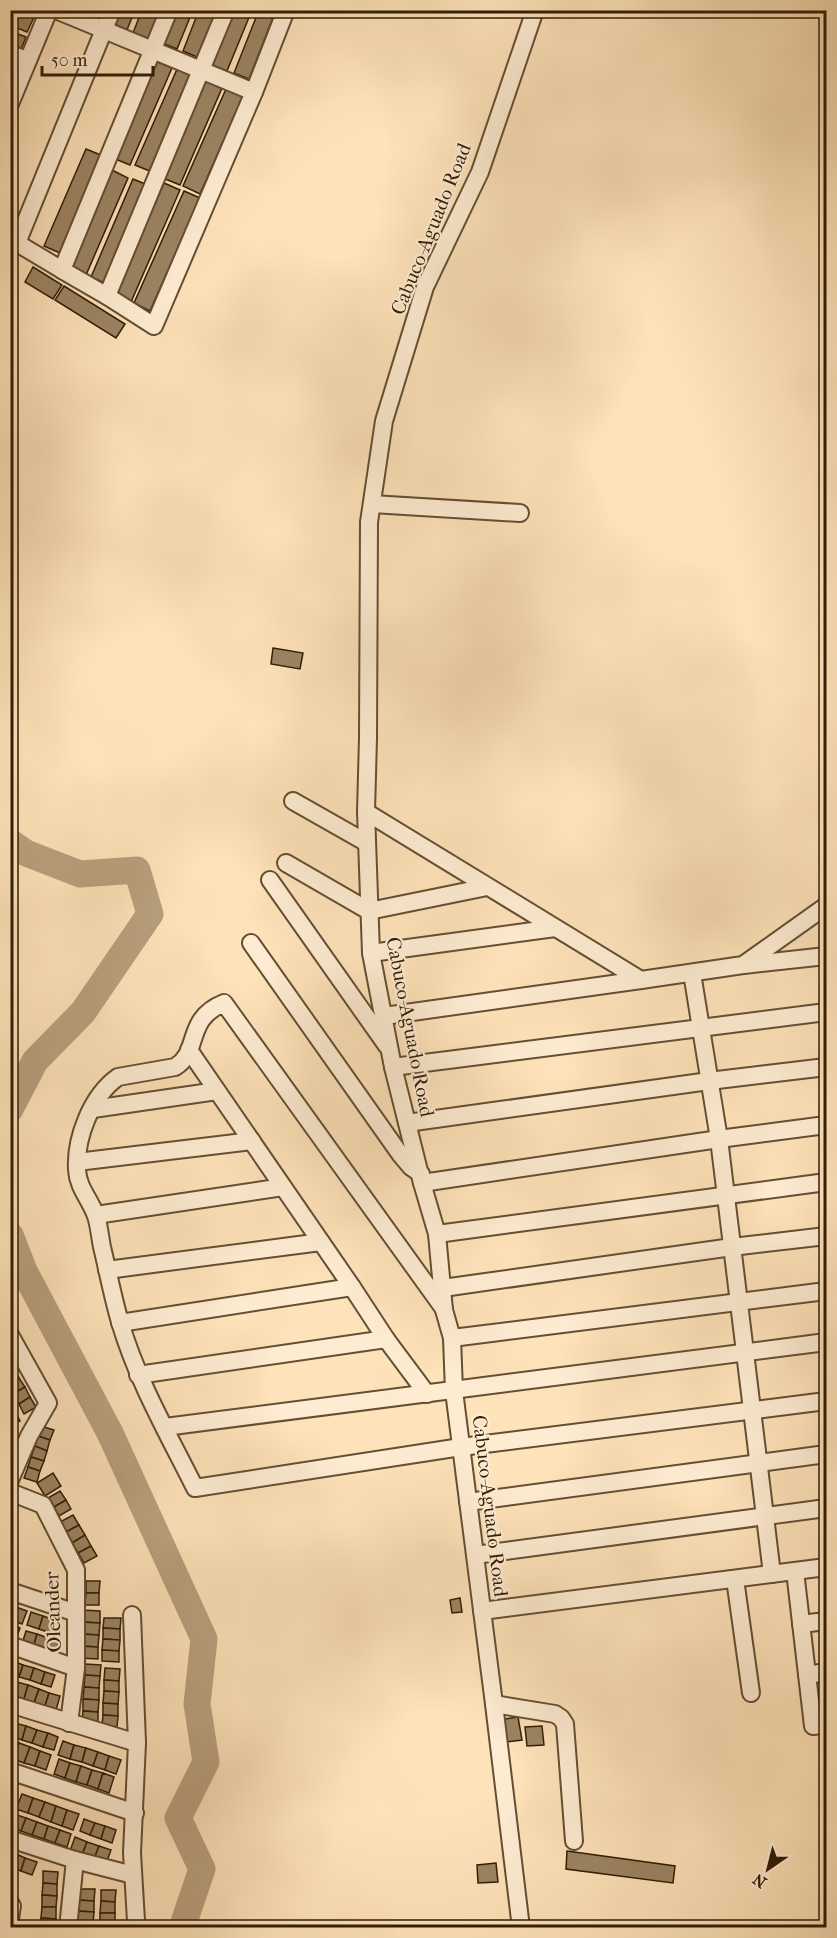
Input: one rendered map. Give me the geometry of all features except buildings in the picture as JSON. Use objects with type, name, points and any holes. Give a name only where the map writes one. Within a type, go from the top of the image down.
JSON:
[{"type":"street","points":[[10,104],[49,10]]},
{"type":"street","points":[[56,10],[254,92]]},
{"type":"street","points":[[112,10],[14,241],[154,326],[254,92],[286,10]]},
{"type":"street","points":[[62,270],[169,10]]},
{"type":"street","points":[[107,296],[226,10]]},
{"type":"street","name":"Cabuco-Aguado Road","points":[[520,1928],[454,1390],[452,1338],[444,1310],[437,1234],[393,1067],[371,954],[366,843],[368,535],[384,421],[425,287],[480,172],[535,10]]},
{"type":"street","points":[[10,54],[28,60]]},
{"type":"street","points":[[372,504],[520,513]]},
{"type":"street","points":[[293,801],[366,843]]},
{"type":"street","points":[[366,812],[640,980]]},
{"type":"street","points":[[286,863],[369,911],[488,887]]},
{"type":"street","points":[[270,880],[389,1049]]},
{"type":"street","points":[[743,965],[826,906]]},
{"type":"street","points":[[371,954],[555,928]]},
{"type":"street","points":[[251,943],[400,1154],[421,1178],[826,1125]]},
{"type":"street","points":[[384,1016],[743,965],[826,956]]},
{"type":"street","points":[[692,973],[719,1139],[772,1574]]},
{"type":"street","points":[[444,1310],[224,1003],[207,1013],[200,1021],[182,1063],[175,1067],[117,1077],[110,1083],[82,1129],[78,1143],[77,1162],[80,1187],[96,1215],[120,1323],[138,1375],[195,1488],[461,1447],[826,1401]]},
{"type":"street","points":[[393,1067],[826,1012]]},
{"type":"street","points":[[189,1050],[387,1340],[427,1394]]},
{"type":"street","points":[[407,1123],[826,1067]]},
{"type":"street","points":[[93,1109],[217,1091]]},
{"type":"street","points":[[77,1162],[252,1141]]},
{"type":"street","points":[[437,1234],[826,1182]]},
{"type":"street","points":[[96,1215],[283,1187]]},
{"type":"street","points":[[443,1288],[826,1236]]},
{"type":"street","points":[[107,1270],[321,1242]]},
{"type":"street","points":[[120,1323],[352,1287]]},
{"type":"street","points":[[452,1338],[826,1291]]},
{"type":"street","points":[[10,1335],[48,1403],[13,1466]]},
{"type":"street","points":[[138,1375],[387,1340]]},
{"type":"street","points":[[165,1427],[826,1342]]},
{"type":"street","points":[[468,1502],[826,1454]]},
{"type":"street","name":"Oleander","points":[[10,1492],[43,1505],[76,1570],[76,1668],[69,1723]]},
{"type":"street","points":[[475,1555],[826,1508]]},
{"type":"street","points":[[482,1611],[826,1567]]},
{"type":"street","points":[[795,1571],[813,1726],[826,1724]]},
{"type":"street","points":[[735,1579],[751,1693]]},
{"type":"street","points":[[10,1591],[75,1613]]},
{"type":"street","points":[[132,1615],[137,1743],[133,1875],[136,1921]]},
{"type":"street","points":[[801,1624],[826,1621]]},
{"type":"street","points":[[10,1645],[76,1668]]},
{"type":"street","points":[[807,1675],[826,1672]]},
{"type":"street","points":[[10,1704],[137,1743]]},
{"type":"street","points":[[494,1704],[555,1714],[565,1724],[574,1840]]},
{"type":"street","points":[[10,1771],[135,1813]]},
{"type":"street","points":[[10,1839],[75,1860],[133,1875]]},
{"type":"street","points":[[68,1928],[75,1860]]},
{"type":"street","points":[[10,1903],[12,1906],[10,1919]]},
{"type":"waterway","points":[[10,842],[26,853],[80,874],[137,870],[150,914],[83,1012],[35,1061],[10,1109]]},
{"type":"waterway","points":[[10,1235],[24,1271],[110,1433],[204,1639],[197,1704],[206,1762],[178,1818],[202,1869],[182,1928]]}]
